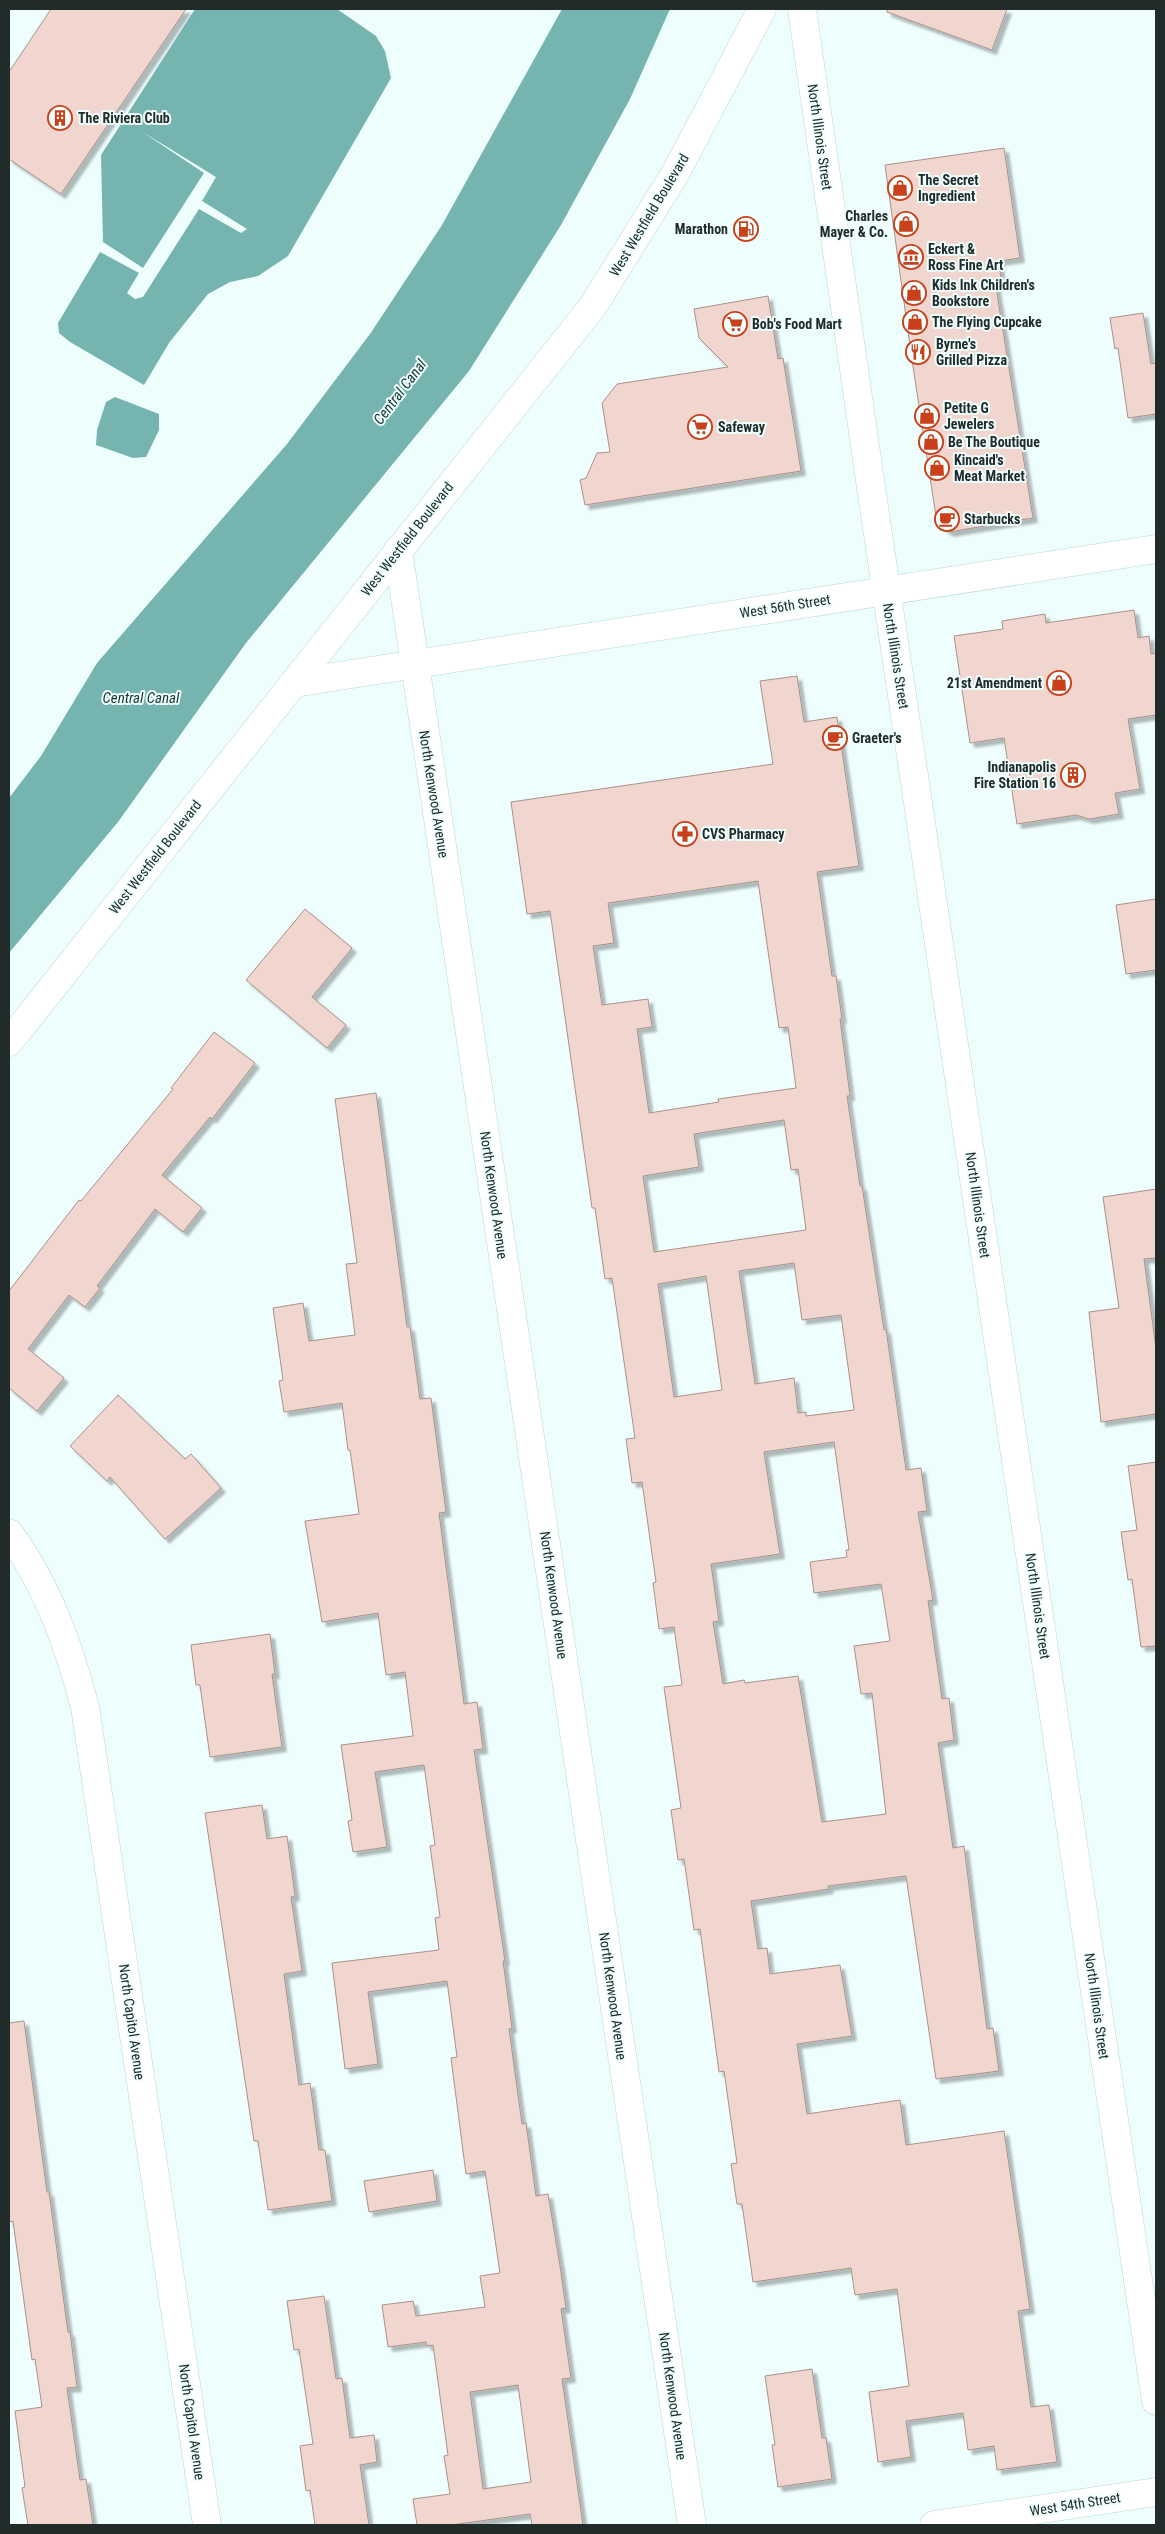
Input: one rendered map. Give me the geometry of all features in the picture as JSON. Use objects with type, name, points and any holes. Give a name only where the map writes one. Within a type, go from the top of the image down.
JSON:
[{"type":"street","name":"West Westfield Boulevard","points":[[9,1042],[606,287],[675,174],[762,9]]},
{"type":"street","name":"North Illinois Street","points":[[802,9],[886,590],[1156,2401]]},
{"type":"street","name":"West 56th Street","points":[[415,665],[1156,549]]},
{"type":"street","name":"North Kenwood Avenue","points":[[398,550],[692,2525]]},
{"type":"street","points":[[294,683],[415,665]]},
{"type":"street","name":"North Capitol Avenue","points":[[9,1533],[47,1598],[74,1665],[85,1707],[207,2525]]},
{"type":"street","name":"West 54th Street","points":[[934,2525],[1156,2492]]},
{"type":"water","points":[[195,9],[337,9],[376,36],[385,51],[391,78],[288,256],[258,276],[230,282],[208,294],[169,343],[144,385],[70,342],[59,333],[58,323],[100,252],[139,273],[127,293],[135,299],[143,297],[199,209],[241,233],[247,229],[202,201],[216,177],[141,131],[204,173],[143,268],[103,242],[101,155]]},
{"type":"water","name":"Central Canal","points":[[562,9],[670,9],[630,99],[561,225],[469,371],[246,643],[118,822],[9,953],[9,798],[41,756],[97,663],[287,444],[370,334],[442,225]]},
{"type":"water","points":[[115,397],[159,414],[159,430],[146,457],[133,458],[96,445],[97,430],[106,402]]},
{"type":"building","name":"The Riviera Club","points":[[51,9],[186,9],[61,194],[9,159],[9,72]]},
{"type":"building","points":[[887,9],[1007,9],[992,50],[887,12]]},
{"type":"building","points":[[1004,148],[1020,258],[999,261],[1001,280],[996,287],[1033,518],[949,532],[937,523],[885,165]]},
{"type":"building","name":"Safeway","points":[[768,296],[778,359],[783,358],[801,471],[585,505],[580,480],[586,478],[597,453],[610,452],[602,403],[617,384],[728,367],[699,338],[694,309]]},
{"type":"building","points":[[1143,313],[1151,364],[1156,363],[1156,414],[1128,418],[1118,348],[1115,349],[1110,318]]},
{"type":"building","name":"21st Amendment","points":[[1134,610],[1138,638],[1149,636],[1151,654],[1156,653],[1156,715],[1128,719],[1140,789],[1115,793],[1119,814],[1089,819],[1076,815],[1017,824],[1004,738],[970,743],[954,636],[1003,629],[1002,621],[1045,614],[1046,623]]},
{"type":"building","points":[[797,676],[804,722],[837,717],[859,866],[817,872],[832,976],[836,976],[842,1019],[840,1019],[850,1096],[847,1096],[860,1186],[862,1186],[884,1330],[886,1329],[906,1470],[921,1468],[927,1511],[918,1512],[933,1600],[928,1601],[942,1699],[949,1698],[954,1740],[938,1743],[953,1848],[964,1846],[987,2029],[993,2028],[999,2071],[936,2079],[906,1876],[828,1886],[829,1889],[751,1901],[758,1949],[767,1948],[770,1974],[840,1965],[852,2036],[797,2044],[807,2114],[900,2100],[906,2145],[1004,2131],[1030,2309],[1018,2311],[1031,2407],[1049,2405],[1057,2462],[997,2470],[994,2446],[968,2450],[963,2413],[906,2421],[911,2457],[878,2462],[869,2392],[909,2386],[897,2289],[855,2295],[851,2268],[753,2282],[742,2204],[737,2204],[731,2164],[737,2163],[724,2071],[719,2072],[700,1929],[694,1930],[684,1859],[678,1860],[671,1810],[681,1808],[664,1687],[682,1685],[674,1627],[659,1629],[653,1583],[656,1582],[642,1482],[632,1483],[626,1439],[635,1438],[612,1278],[605,1279],[595,1208],[592,1208],[550,911],[527,914],[511,802],[773,764],[760,681]],"holes":[[[758,881],[779,1028],[788,1027],[796,1088],[718,1099],[719,1102],[649,1113],[637,1029],[652,1027],[648,999],[602,1005],[593,946],[614,943],[608,903]],[[784,1120],[791,1170],[798,1169],[806,1230],[654,1252],[643,1176],[699,1167],[694,1134]],[[794,1263],[802,1320],[841,1315],[854,1410],[806,1416],[806,1412],[798,1413],[794,1378],[755,1384],[739,1271]],[[706,1276],[722,1390],[674,1397],[658,1284]],[[834,1442],[849,1550],[846,1550],[847,1557],[810,1562],[814,1593],[881,1584],[890,1641],[854,1646],[861,1694],[872,1693],[886,1814],[822,1822],[798,1676],[745,1683],[744,1680],[723,1684],[713,1622],[719,1621],[711,1564],[780,1554],[764,1452]]]},
{"type":"building","points":[[1156,899],[1156,970],[1126,974],[1116,905]]},
{"type":"building","points":[[305,909],[352,948],[312,997],[346,1025],[327,1048],[246,980]]},
{"type":"building","points":[[214,1032],[255,1063],[212,1119],[210,1117],[162,1175],[202,1208],[183,1232],[155,1209],[97,1286],[100,1288],[85,1307],[69,1295],[28,1349],[64,1378],[37,1411],[9,1388],[9,1291],[79,1200],[81,1201],[173,1089],[171,1088]]},
{"type":"building","points":[[376,1093],[407,1327],[410,1327],[420,1399],[431,1398],[446,1512],[439,1513],[464,1704],[477,1702],[483,1749],[474,1750],[505,1961],[503,1961],[512,2028],[509,2029],[522,2124],[526,2123],[536,2196],[548,2194],[566,2308],[561,2309],[571,2378],[562,2379],[583,2525],[532,2525],[530,2514],[451,2525],[417,2525],[413,2499],[450,2494],[444,2456],[448,2455],[433,2345],[427,2346],[426,2342],[388,2347],[382,2305],[413,2301],[416,2316],[485,2307],[480,2276],[500,2273],[485,2171],[466,2174],[451,2058],[457,2057],[447,1981],[368,1992],[378,2064],[345,2069],[332,1963],[439,1950],[435,1918],[440,1917],[430,1846],[435,1845],[424,1765],[375,1772],[387,1847],[353,1852],[348,1821],[352,1820],[341,1745],[413,1736],[405,1672],[386,1675],[378,1613],[322,1622],[305,1521],[359,1514],[342,1403],[284,1412],[279,1381],[283,1380],[273,1308],[303,1303],[309,1341],[355,1335],[346,1264],[357,1263],[335,1099]],"holes":[[[518,2385],[531,2482],[483,2489],[470,2392]]]},
{"type":"building","points":[[1156,1189],[1156,1258],[1144,1259],[1156,1348],[1156,1414],[1101,1422],[1089,1312],[1119,1308],[1103,1197]]},
{"type":"building","points":[[118,1395],[185,1459],[191,1454],[221,1488],[165,1539],[110,1477],[107,1481],[70,1446]]},
{"type":"building","points":[[1156,1462],[1156,1646],[1141,1647],[1132,1579],[1128,1580],[1121,1532],[1137,1530],[1128,1466]]},
{"type":"building","points":[[270,1634],[275,1674],[272,1674],[282,1747],[210,1757],[200,1685],[196,1685],[191,1645]]},
{"type":"building","points":[[262,1805],[267,1839],[287,1836],[295,1896],[291,1897],[302,1971],[284,1974],[299,2085],[310,2083],[319,2150],[325,2150],[332,2201],[268,2210],[258,2141],[254,2141],[205,1813]]},
{"type":"building","points":[[24,2021],[47,2192],[49,2192],[77,2387],[67,2388],[80,2480],[86,2479],[93,2525],[28,2525],[22,2488],[25,2487],[15,2411],[42,2407],[35,2359],[32,2360],[13,2221],[9,2222],[9,2023]]},
{"type":"building","points":[[433,2170],[437,2201],[369,2212],[364,2181]]},
{"type":"building","points":[[324,2296],[336,2379],[342,2378],[350,2438],[374,2435],[377,2462],[360,2465],[369,2525],[315,2525],[310,2490],[306,2491],[300,2446],[313,2444],[299,2349],[294,2350],[287,2301]]},
{"type":"building","points":[[812,2369],[822,2438],[826,2438],[832,2479],[778,2487],[772,2445],[775,2445],[765,2376]]},
{"type":"place","name":"The Riviera Club","points":[[60,118]]},
{"type":"place","name":"The Secret Ingredient","points":[[900,188]]},
{"type":"place","name":"Charles Mayer & Co.","points":[[906,224]]},
{"type":"place","name":"Marathon","points":[[746,229]]},
{"type":"place","name":"Eckert & Ross Fine Art","points":[[911,257]]},
{"type":"place","name":"Kids Ink Children's Bookstore","points":[[914,293]]},
{"type":"place","name":"The Flying Cupcake","points":[[915,322]]},
{"type":"place","name":"Bob's Food Mart","points":[[735,324]]},
{"type":"place","name":"Byrne's Grilled Pizza","points":[[918,352]]},
{"type":"place","name":"Petite G Jewelers","points":[[927,416]]},
{"type":"place","name":"Safeway","points":[[700,427]]},
{"type":"place","name":"Be The Boutique","points":[[931,442]]},
{"type":"place","name":"Kincaid's Meat Market","points":[[937,468]]},
{"type":"place","name":"Starbucks","points":[[947,519]]},
{"type":"place","name":"21st Amendment","points":[[1059,683]]},
{"type":"place","name":"Graeter's","points":[[835,738]]},
{"type":"place","name":"Indianapolis Fire Station 16","points":[[1073,775]]},
{"type":"place","name":"CVS Pharmacy","points":[[685,834]]}]
